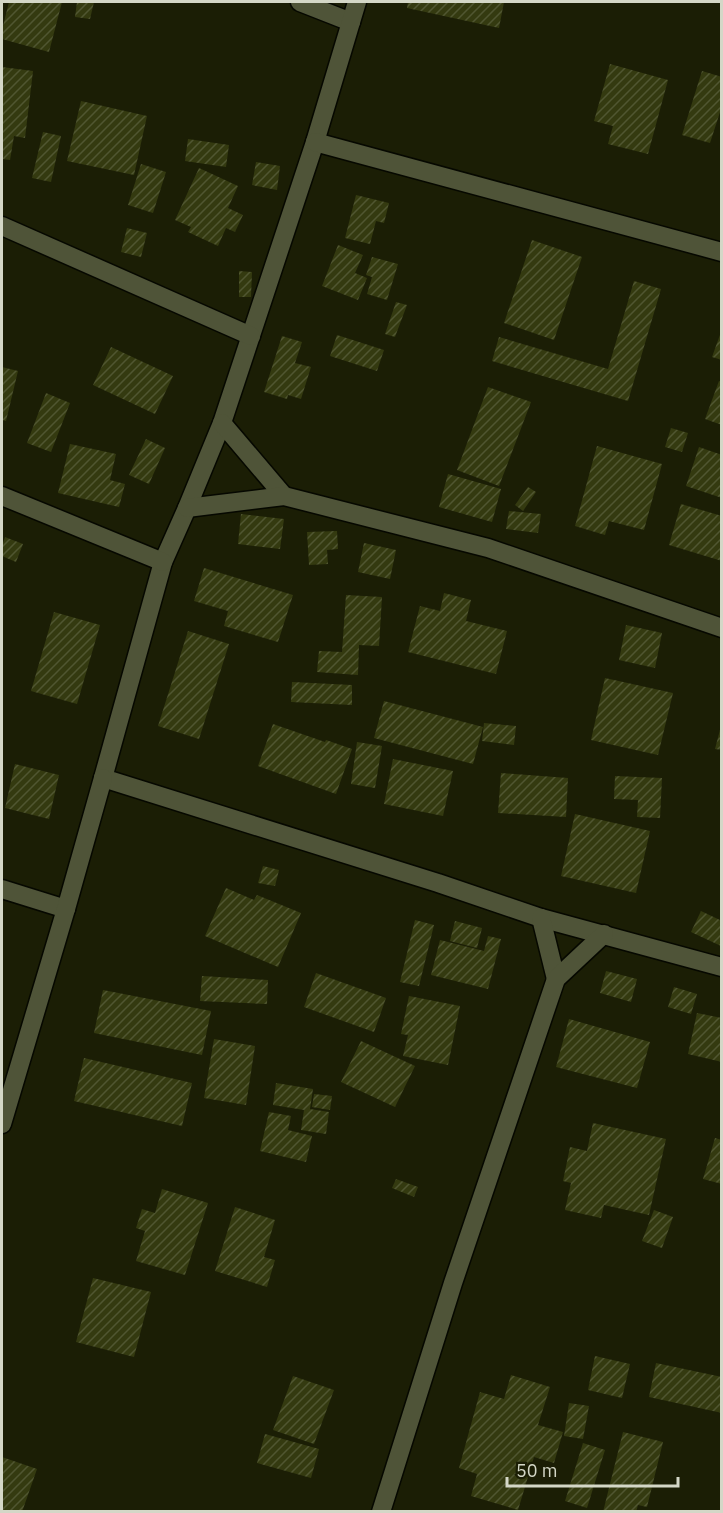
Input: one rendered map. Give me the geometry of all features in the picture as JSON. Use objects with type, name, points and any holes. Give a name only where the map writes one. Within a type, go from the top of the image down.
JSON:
[{"type":"street","points":[[300,2],[351,22]]},
{"type":"street","points":[[2,1124],[66,909],[163,562],[222,423],[315,142],[357,2]]},
{"type":"street","points":[[315,142],[722,252]]},
{"type":"street","points":[[2,226],[251,336]]},
{"type":"street","points":[[222,423],[284,496]]},
{"type":"street","points":[[2,496],[163,562]]},
{"type":"street","points":[[187,508],[284,496],[488,548],[722,628]]},
{"type":"street","points":[[102,778],[438,883],[541,918],[722,967]]},
{"type":"street","points":[[2,889],[66,909]]},
{"type":"street","points":[[541,918],[556,979]]},
{"type":"street","points":[[381,1512],[453,1283],[556,979],[604,934]]},
{"type":"building","points":[[9,2],[62,2],[49,52],[2,39]]},
{"type":"building","points":[[77,2],[94,2],[90,19],[75,17]]},
{"type":"building","points":[[408,2],[504,2],[499,28],[407,8]]},
{"type":"building","points":[[610,64],[668,80],[648,154],[608,144],[613,126],[594,121]]},
{"type":"building","points":[[2,67],[33,71],[25,138],[14,136],[10,160],[2,159]]},
{"type":"building","points":[[702,71],[722,77],[722,106],[710,143],[682,135]]},
{"type":"building","points":[[81,101],[147,116],[134,175],[67,161]]},
{"type":"building","points":[[43,132],[61,136],[51,182],[32,178]]},
{"type":"building","points":[[188,139],[229,145],[226,167],[185,161]]},
{"type":"building","points":[[256,162],[280,166],[277,190],[252,185]]},
{"type":"building","points":[[141,164],[166,172],[153,213],[128,205]]},
{"type":"building","points":[[199,168],[238,186],[228,208],[243,215],[235,232],[226,228],[218,246],[188,232],[191,227],[175,220]]},
{"type":"building","points":[[356,195],[389,203],[384,223],[376,221],[370,244],[345,238]]},
{"type":"building","points":[[127,228],[147,233],[141,257],[121,252]]},
{"type":"building","points":[[532,240],[582,257],[554,340],[504,323]]},
{"type":"building","points":[[338,245],[363,255],[355,273],[367,278],[358,300],[322,286]]},
{"type":"building","points":[[372,257],[398,264],[387,300],[367,294],[372,277],[366,275]]},
{"type":"building","points":[[239,271],[252,272],[251,297],[239,297]]},
{"type":"building","points":[[634,281],[661,289],[628,401],[492,361],[499,337],[608,369]]},
{"type":"building","points":[[396,302],[407,305],[395,337],[385,334]]},
{"type":"building","points":[[722,332],[722,360],[712,357]]},
{"type":"building","points":[[337,335],[384,350],[377,371],[330,356]]},
{"type":"building","points":[[282,336],[302,342],[295,363],[311,367],[301,399],[288,395],[287,399],[264,392]]},
{"type":"building","points":[[111,347],[173,376],[155,414],[93,385]]},
{"type":"building","points":[[2,367],[18,371],[6,421],[2,420]]},
{"type":"building","points":[[719,381],[722,382],[722,425],[705,419]]},
{"type":"building","points":[[488,387],[531,402],[499,486],[457,470]]},
{"type":"building","points":[[46,393],[70,403],[51,452],[27,443]]},
{"type":"building","points":[[671,428],[688,433],[682,452],[665,447]]},
{"type":"building","points":[[146,439],[165,448],[149,484],[129,475]]},
{"type":"building","points":[[70,444],[116,454],[110,480],[125,484],[119,507],[58,493]]},
{"type":"building","points":[[597,446],[662,464],[644,530],[609,521],[605,535],[575,526]]},
{"type":"building","points":[[699,447],[722,455],[722,498],[686,486]]},
{"type":"building","points":[[448,474],[501,489],[492,522],[439,507]]},
{"type":"building","points":[[528,487],[536,492],[523,511],[515,505]]},
{"type":"building","points":[[681,504],[722,516],[722,561],[669,545]]},
{"type":"building","points":[[509,511],[541,514],[538,533],[506,529]]},
{"type":"building","points":[[241,514],[284,519],[280,549],[238,544]]},
{"type":"building","points":[[337,531],[338,549],[327,550],[328,564],[309,565],[307,532]]},
{"type":"building","points":[[5,537],[23,544],[16,562],[2,556]]},
{"type":"building","points":[[364,543],[396,550],[390,579],[358,572]]},
{"type":"building","points":[[204,568],[293,595],[278,642],[224,626],[228,611],[194,601]]},
{"type":"building","points":[[444,593],[471,600],[466,621],[507,631],[496,674],[408,652],[420,606],[440,611]]},
{"type":"building","points":[[346,595],[382,597],[379,646],[359,645],[358,675],[317,672],[319,651],[342,652]]},
{"type":"building","points":[[54,612],[100,625],[77,704],[31,691]]},
{"type":"building","points":[[626,625],[662,633],[655,668],[619,660]]},
{"type":"building","points":[[188,631],[229,644],[199,739],[158,726]]},
{"type":"building","points":[[605,678],[673,693],[658,755],[591,740]]},
{"type":"building","points":[[292,682],[352,685],[352,705],[291,702]]},
{"type":"building","points":[[384,701],[483,727],[473,764],[374,738]]},
{"type":"building","points":[[484,723],[516,726],[514,745],[482,741]]},
{"type":"building","points":[[273,724],[352,749],[336,794],[258,766]]},
{"type":"building","points":[[722,726],[722,750],[715,749]]},
{"type":"building","points":[[357,742],[382,746],[375,788],[351,784]]},
{"type":"building","points":[[393,759],[453,771],[443,816],[384,804]]},
{"type":"building","points":[[15,764],[59,775],[49,819],[5,808]]},
{"type":"building","points":[[501,773],[568,778],[566,817],[498,813]]},
{"type":"building","points":[[615,776],[662,778],[660,818],[637,817],[638,800],[614,799]]},
{"type":"building","points":[[575,814],[650,831],[636,893],[561,876]]},
{"type":"building","points":[[263,866],[279,870],[275,886],[258,883]]},
{"type":"building","points":[[226,888],[254,900],[257,895],[301,913],[278,967],[205,936]]},
{"type":"building","points":[[701,911],[722,921],[721,946],[691,932]]},
{"type":"building","points":[[415,920],[434,925],[419,986],[400,982]]},
{"type":"building","points":[[455,921],[482,928],[477,948],[450,941]]},
{"type":"building","points":[[488,936],[501,939],[488,989],[431,975],[440,940],[484,951]]},
{"type":"building","points":[[606,971],[637,979],[631,1002],[600,993]]},
{"type":"building","points":[[316,973],[386,998],[374,1032],[304,1007]]},
{"type":"building","points":[[202,976],[268,980],[267,1004],[200,1001]]},
{"type":"building","points":[[674,987],[697,994],[691,1014],[668,1007]]},
{"type":"building","points":[[103,990],[211,1011],[202,1055],[94,1033]]},
{"type":"building","points":[[409,996],[460,1006],[448,1065],[403,1056],[408,1035],[401,1034]]},
{"type":"building","points":[[697,1013],[722,1018],[722,1062],[688,1054]]},
{"type":"building","points":[[569,1019],[650,1042],[637,1088],[556,1067]]},
{"type":"building","points":[[214,1039],[255,1046],[246,1105],[204,1098]]},
{"type":"building","points":[[361,1041],[415,1066],[395,1107],[341,1082]]},
{"type":"building","points":[[84,1058],[192,1083],[182,1126],[74,1101]]},
{"type":"building","points":[[276,1083],[313,1089],[310,1109],[329,1112],[326,1134],[301,1130],[304,1110],[273,1105]]},
{"type":"building","points":[[314,1094],[332,1096],[330,1110],[312,1107]]},
{"type":"building","points":[[269,1112],[291,1116],[288,1130],[312,1136],[306,1162],[260,1151]]},
{"type":"building","points":[[593,1123],[666,1139],[649,1215],[604,1205],[601,1218],[565,1210],[571,1183],[563,1181],[570,1147],[587,1151]]},
{"type":"building","points":[[715,1138],[722,1140],[722,1184],[703,1179]]},
{"type":"building","points":[[396,1179],[418,1187],[414,1197],[392,1188]]},
{"type":"building","points":[[162,1189],[208,1203],[185,1275],[136,1261],[145,1231],[136,1228],[142,1209],[155,1213]]},
{"type":"building","points":[[235,1207],[275,1220],[264,1257],[275,1260],[267,1287],[215,1271]]},
{"type":"building","points":[[654,1210],[673,1217],[662,1248],[642,1241]]},
{"type":"building","points":[[93,1278],[151,1292],[134,1357],[76,1342]]},
{"type":"building","points":[[595,1356],[630,1364],[622,1398],[588,1390]]},
{"type":"building","points":[[656,1363],[722,1377],[722,1413],[649,1397]]},
{"type":"building","points":[[511,1375],[550,1387],[538,1425],[563,1432],[554,1463],[534,1457],[518,1510],[471,1496],[477,1474],[459,1468],[480,1392],[504,1399]]},
{"type":"building","points":[[293,1376],[334,1390],[314,1444],[273,1430]]},
{"type":"building","points":[[569,1403],[589,1406],[583,1439],[564,1436]]},
{"type":"building","points":[[623,1432],[663,1442],[647,1507],[638,1505],[636,1512],[603,1512]]},
{"type":"building","points":[[265,1434],[319,1449],[311,1478],[257,1463]]},
{"type":"building","points":[[583,1443],[605,1450],[587,1508],[565,1501]]},
{"type":"building","points":[[2,1457],[37,1469],[22,1512],[2,1512]]}]
